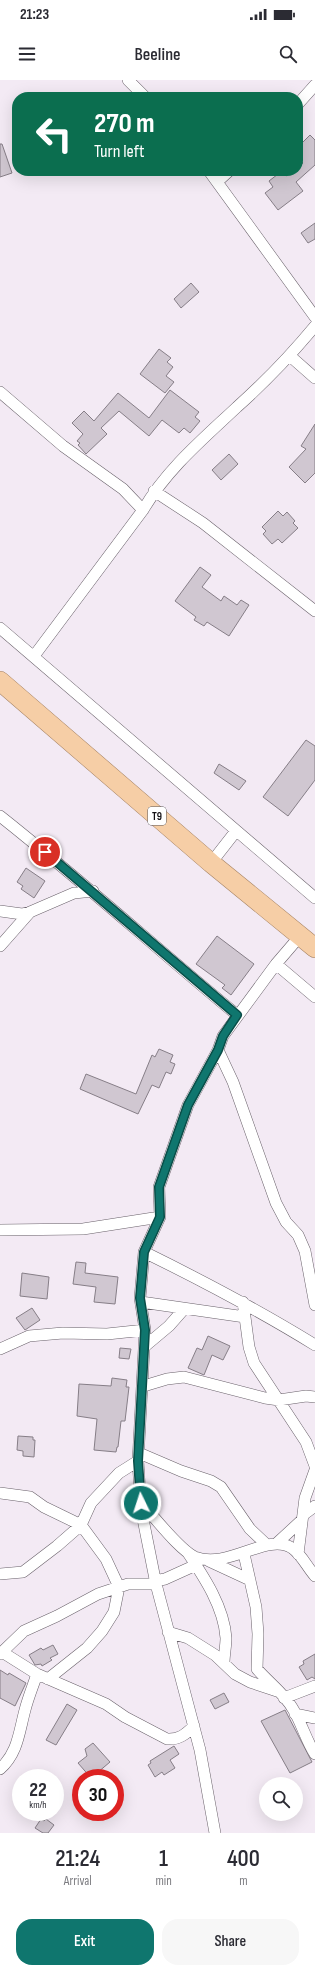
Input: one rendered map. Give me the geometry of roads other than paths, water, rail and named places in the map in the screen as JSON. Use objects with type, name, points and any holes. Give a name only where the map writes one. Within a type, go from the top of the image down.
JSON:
[{"type":"highway","name":"T9","points":[[0,682],[211,862],[315,948]]},
{"type":"street","points":[[128,80],[140,92]]},
{"type":"street","points":[[303,99],[315,86]]},
{"type":"street","points":[[213,176],[278,269],[315,317]]},
{"type":"street","points":[[217,182],[223,176]]},
{"type":"street","points":[[34,656],[143,510],[154,491],[181,460],[290,356],[315,326]]},
{"type":"street","points":[[290,356],[315,378]]},
{"type":"street","points":[[0,392],[63,446],[123,489],[143,510]]},
{"type":"street","points":[[154,491],[204,523],[315,612]]},
{"type":"street","points":[[0,628],[315,898]]},
{"type":"street","points":[[0,816],[93,892],[237,1015]]},
{"type":"street","points":[[211,862],[236,831]]},
{"type":"street","points":[[0,911],[15,914],[30,912],[74,893],[93,892]]},
{"type":"street","points":[[0,946],[30,912]]},
{"type":"street","points":[[215,1833],[200,1750],[156,1582],[141,1503],[138,1457],[145,1330],[141,1302],[144,1252],[160,1217],[159,1187],[188,1105],[218,1050],[223,1036],[276,964],[300,936]]},
{"type":"street","points":[[276,964],[315,997]]},
{"type":"street","points":[[218,1050],[233,1082],[276,1203],[286,1222],[298,1235],[305,1251],[315,1305]]},
{"type":"street","points":[[0,1230],[83,1228],[160,1217]]},
{"type":"street","points":[[144,1252],[278,1321],[315,1345]]},
{"type":"street","points":[[141,1302],[245,1317]]},
{"type":"street","points":[[242,1302],[249,1347],[254,1363],[306,1442],[315,1466]]},
{"type":"street","points":[[144,1347],[169,1326],[184,1309]]},
{"type":"street","points":[[0,1349],[29,1336],[63,1333],[107,1334],[145,1330]]},
{"type":"street","points":[[147,1386],[167,1379],[184,1377],[227,1390],[279,1400],[306,1396],[315,1397]]},
{"type":"street","points":[[0,1574],[23,1572],[81,1525],[91,1503],[138,1457]]},
{"type":"street","points":[[138,1457],[211,1481],[221,1487],[250,1528],[272,1544],[292,1548],[315,1576]]},
{"type":"street","points":[[298,1554],[305,1498],[315,1470]]},
{"type":"street","points":[[0,1493],[30,1497],[44,1507],[81,1525],[106,1559],[119,1587],[114,1612],[102,1631],[87,1648],[48,1679]]},
{"type":"street","points":[[141,1503],[175,1540],[194,1556],[221,1560],[272,1544],[315,1506]]},
{"type":"street","points":[[185,1549],[196,1565],[223,1618],[226,1638],[224,1663]]},
{"type":"street","points":[[244,1554],[256,1607],[258,1634],[257,1669],[282,1695],[295,1714],[308,1744],[315,1754]]},
{"type":"street","points":[[207,1559],[250,1580]]},
{"type":"street","points":[[194,1726],[186,1733],[175,1739],[167,1738],[125,1717],[106,1704],[37,1674],[1,1653],[24,1630],[57,1616],[98,1594],[128,1584],[156,1582],[196,1565]]},
{"type":"street","points":[[168,1632],[188,1638],[215,1655],[235,1674],[282,1695],[315,1686]]},
{"type":"street","points":[[0,1769],[7,1762],[20,1736],[25,1710],[37,1674]]},
{"type":"street","points":[[295,1714],[315,1718]]}]
